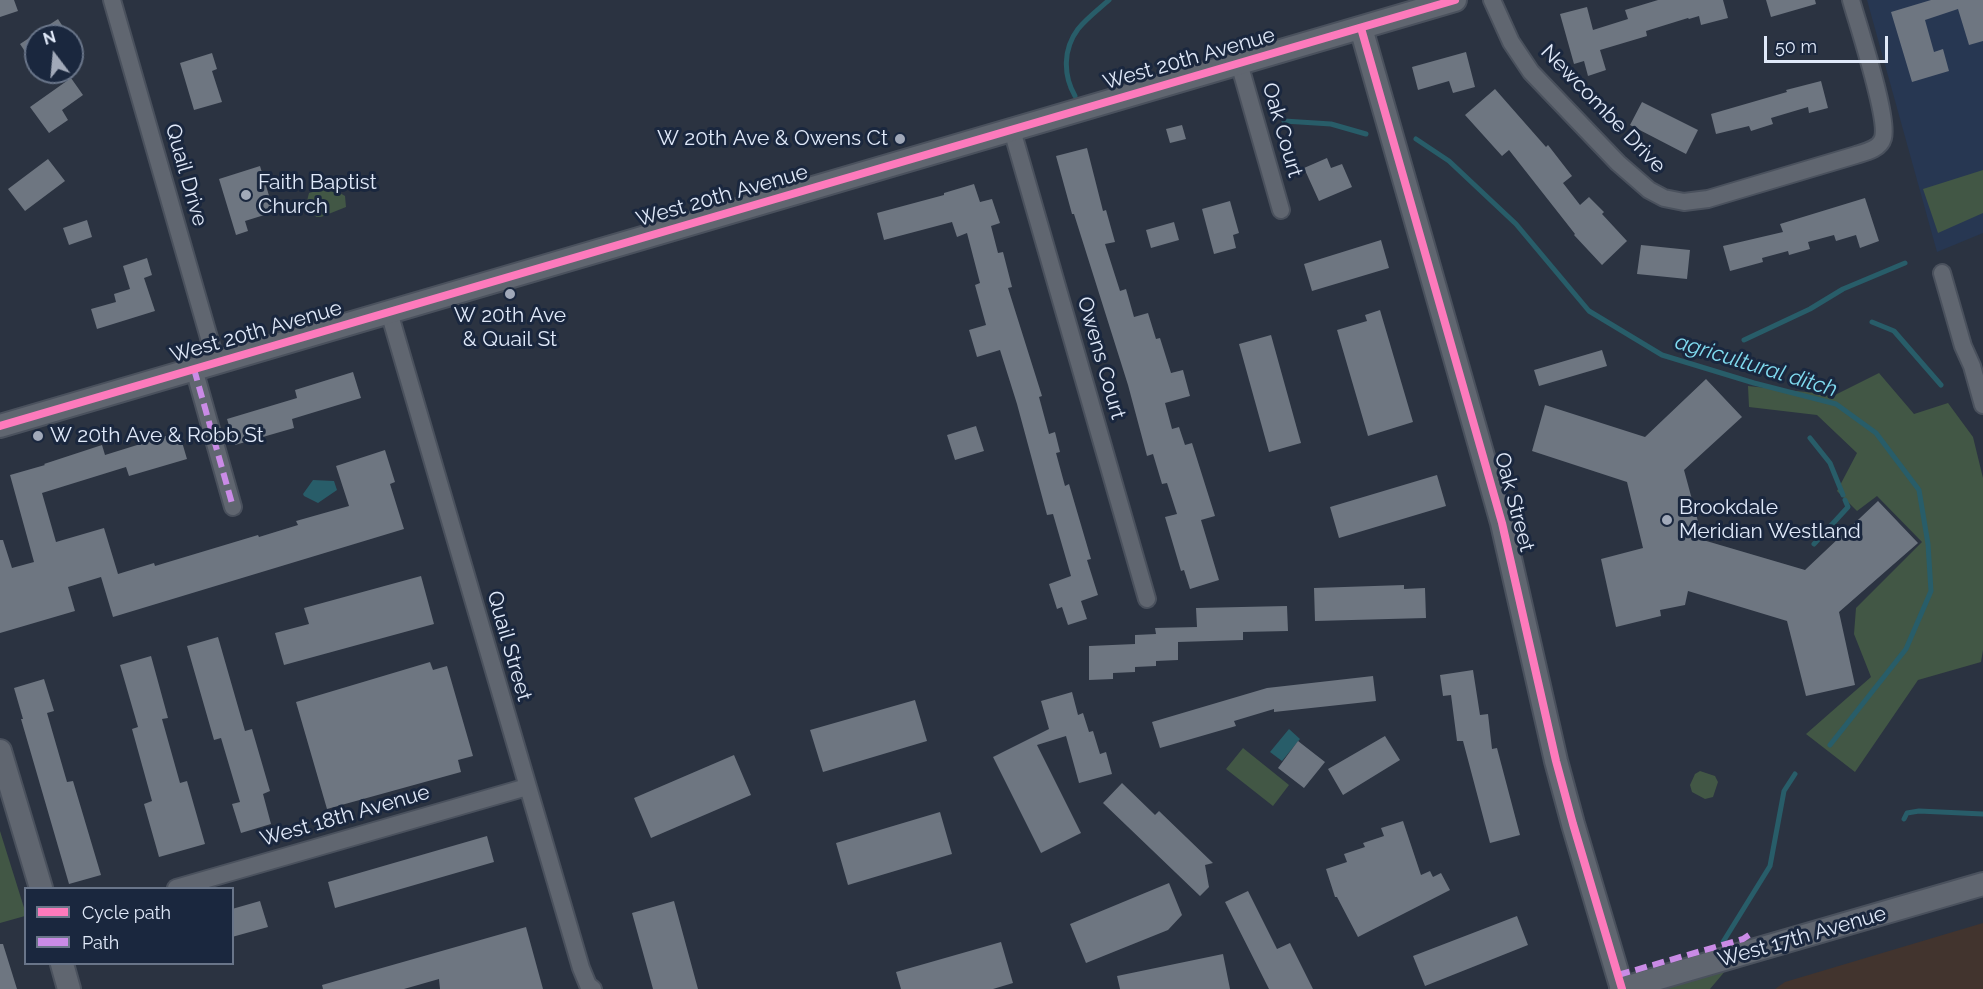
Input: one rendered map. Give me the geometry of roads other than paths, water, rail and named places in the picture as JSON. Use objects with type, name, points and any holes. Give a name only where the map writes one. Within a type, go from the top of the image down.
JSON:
[{"type":"street","name":"Quail Drive","points":[[112,0],[216,363]]},
{"type":"street","name":"West 20th Avenue","points":[[0,426],[1455,0]]},
{"type":"street","name":"Newcombe Drive","points":[[1491,0],[1511,42],[1531,72],[1618,163],[1649,190],[1664,198],[1684,202],[1708,199],[1856,155],[1875,148],[1883,139],[1880,104],[1851,0]]},
{"type":"street","name":"Oak Street","points":[[1361,28],[1502,523],[1556,761],[1622,989]]},
{"type":"street","name":"Oak Court","points":[[1239,63],[1281,210]]},
{"type":"street","name":"Owens Court","points":[[1012,130],[1147,599]]},
{"type":"street","points":[[1942,273],[1963,346],[1977,363],[1983,405]]},
{"type":"street","name":"Quail Street","points":[[389,312],[580,968],[588,985],[593,989]]},
{"type":"street","points":[[194,369],[233,507]]},
{"type":"street","points":[[0,751],[41,887]]},
{"type":"street","name":"West 18th Avenue","points":[[179,887],[527,787]]},
{"type":"street","name":"West 17th Avenue","points":[[1622,989],[1983,884]]},
{"type":"street","points":[[63,965],[69,989]]},
{"type":"waterway","name":"agricultural ditch","points":[[1075,96],[1068,79],[1067,53],[1078,29],[1109,0]]},
{"type":"waterway","name":"agricultural ditch","points":[[1284,121],[1331,124],[1366,134]]},
{"type":"waterway","name":"agricultural ditch","points":[[1416,139],[1449,161],[1516,224],[1589,311],[1662,355],[1754,383],[1836,404],[1876,433],[1919,490],[1928,544],[1931,591],[1906,649],[1830,745]]},
{"type":"waterway","points":[[1744,340],[1810,309],[1843,289],[1905,263]]},
{"type":"waterway","points":[[1872,322],[1894,331],[1941,385]]},
{"type":"waterway","points":[[1810,438],[1830,463],[1843,495]]},
{"type":"waterway","points":[[1814,544],[1848,507],[1845,500]]},
{"type":"waterway","name":"agricultural ditch","points":[[1723,942],[1770,866],[1784,791],[1795,774]]},
{"type":"waterway","points":[[1904,819],[1907,813],[1919,811],[1983,814]]},
{"type":"place","name":"W 20th Ave & Owens Ct","points":[[900,139]]},
{"type":"place","name":"Faith Baptist Church","points":[[246,195]]},
{"type":"place","name":"W 20th Ave & Quail St","points":[[510,294]]},
{"type":"place","name":"W 20th Ave & Robb St","points":[[38,436]]},
{"type":"place","name":"Brookdale Meridian Westland","points":[[1667,520]]}]
